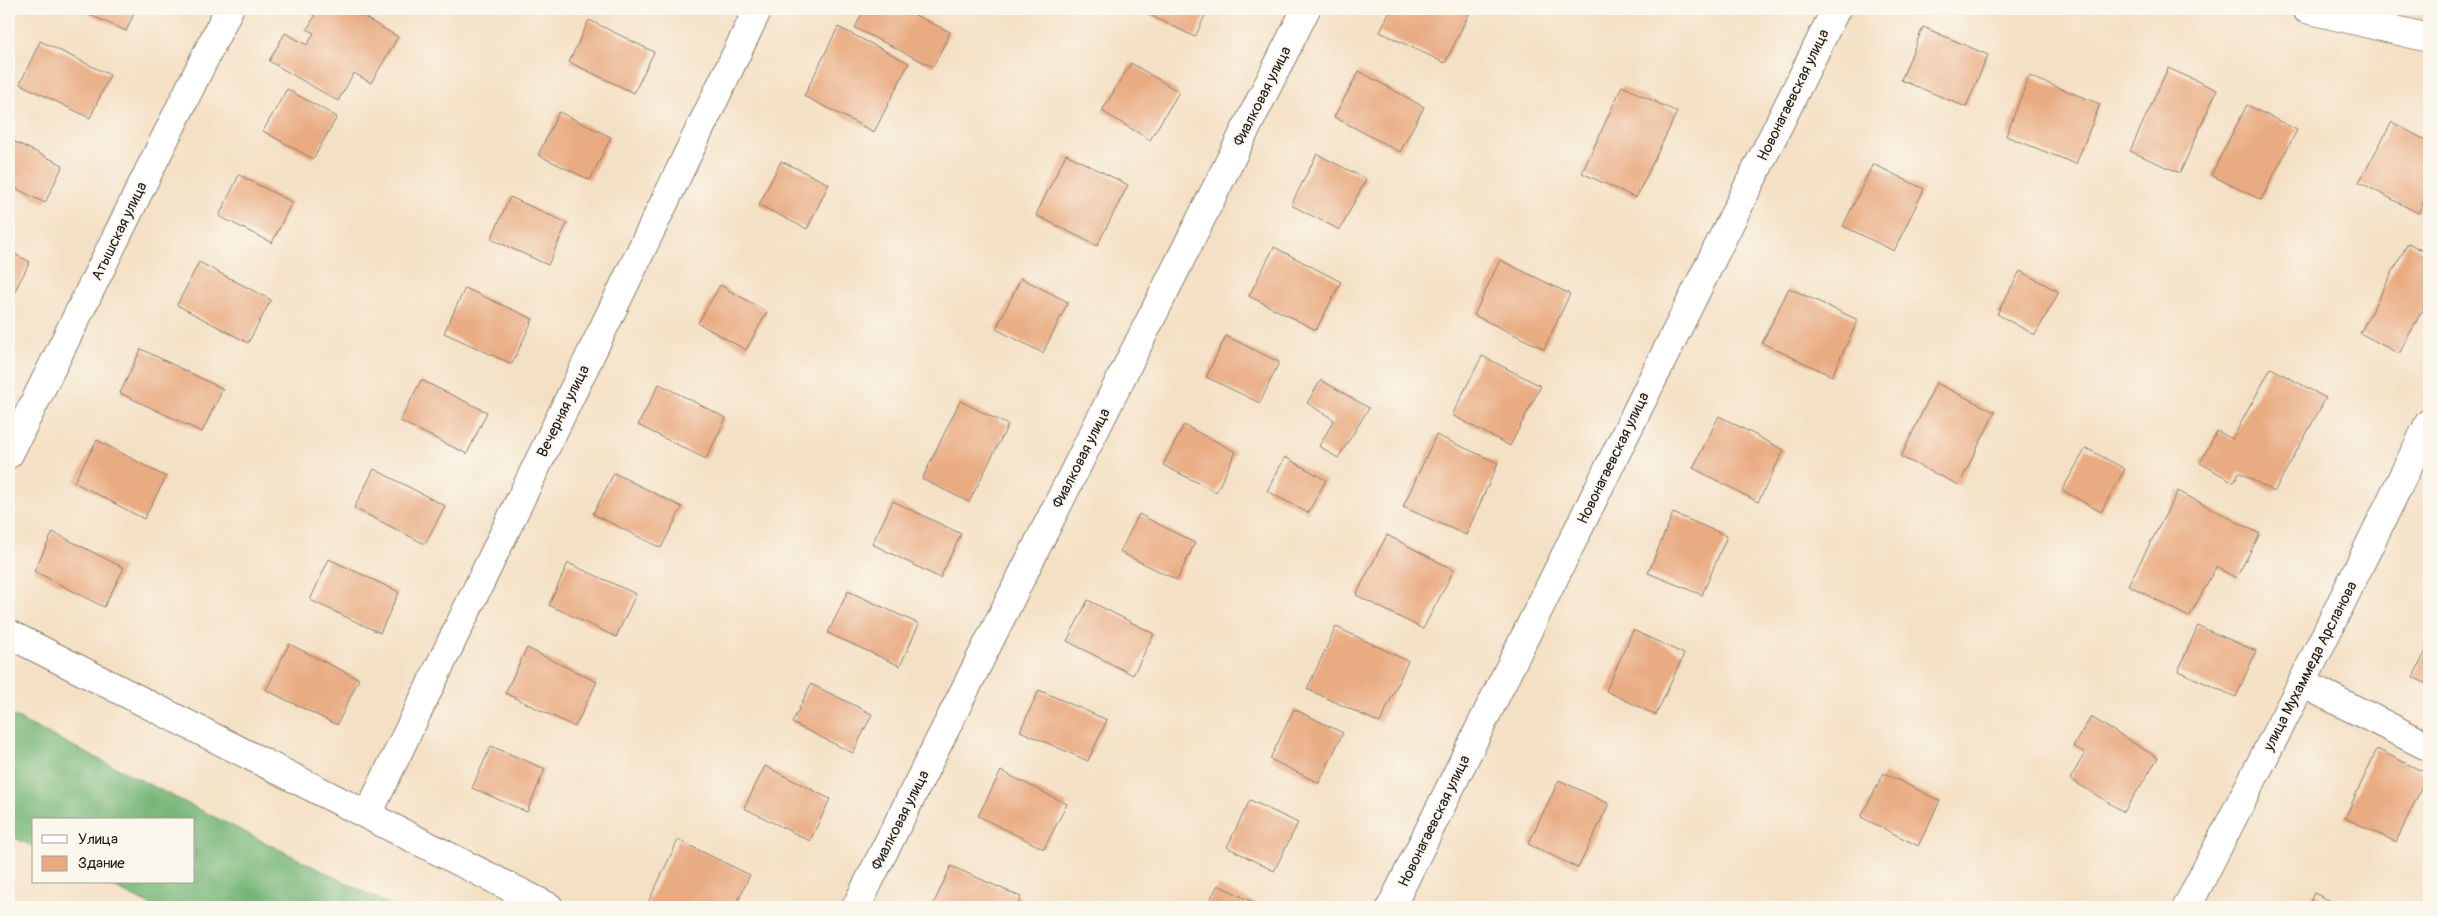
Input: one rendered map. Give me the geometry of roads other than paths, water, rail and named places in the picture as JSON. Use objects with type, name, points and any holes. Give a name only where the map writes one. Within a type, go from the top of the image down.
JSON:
[{"type":"street","name":"Атышская улица","points":[[9,454],[229,9]]},
{"type":"street","name":"Вечерняя улица","points":[[368,814],[758,9]]},
{"type":"street","name":"Фиалковая улица","points":[[856,907],[1306,9]]},
{"type":"street","name":"Новонагаевская улица","points":[[1391,907],[1836,9]]},
{"type":"street","points":[[2306,9],[2429,38]]},
{"type":"street","name":"улица Мухаммеда Арсланова","points":[[2187,907],[2302,683],[2429,423]]},
{"type":"street","points":[[9,634],[549,907]]},
{"type":"street","points":[[2302,683],[2429,747]]}]
